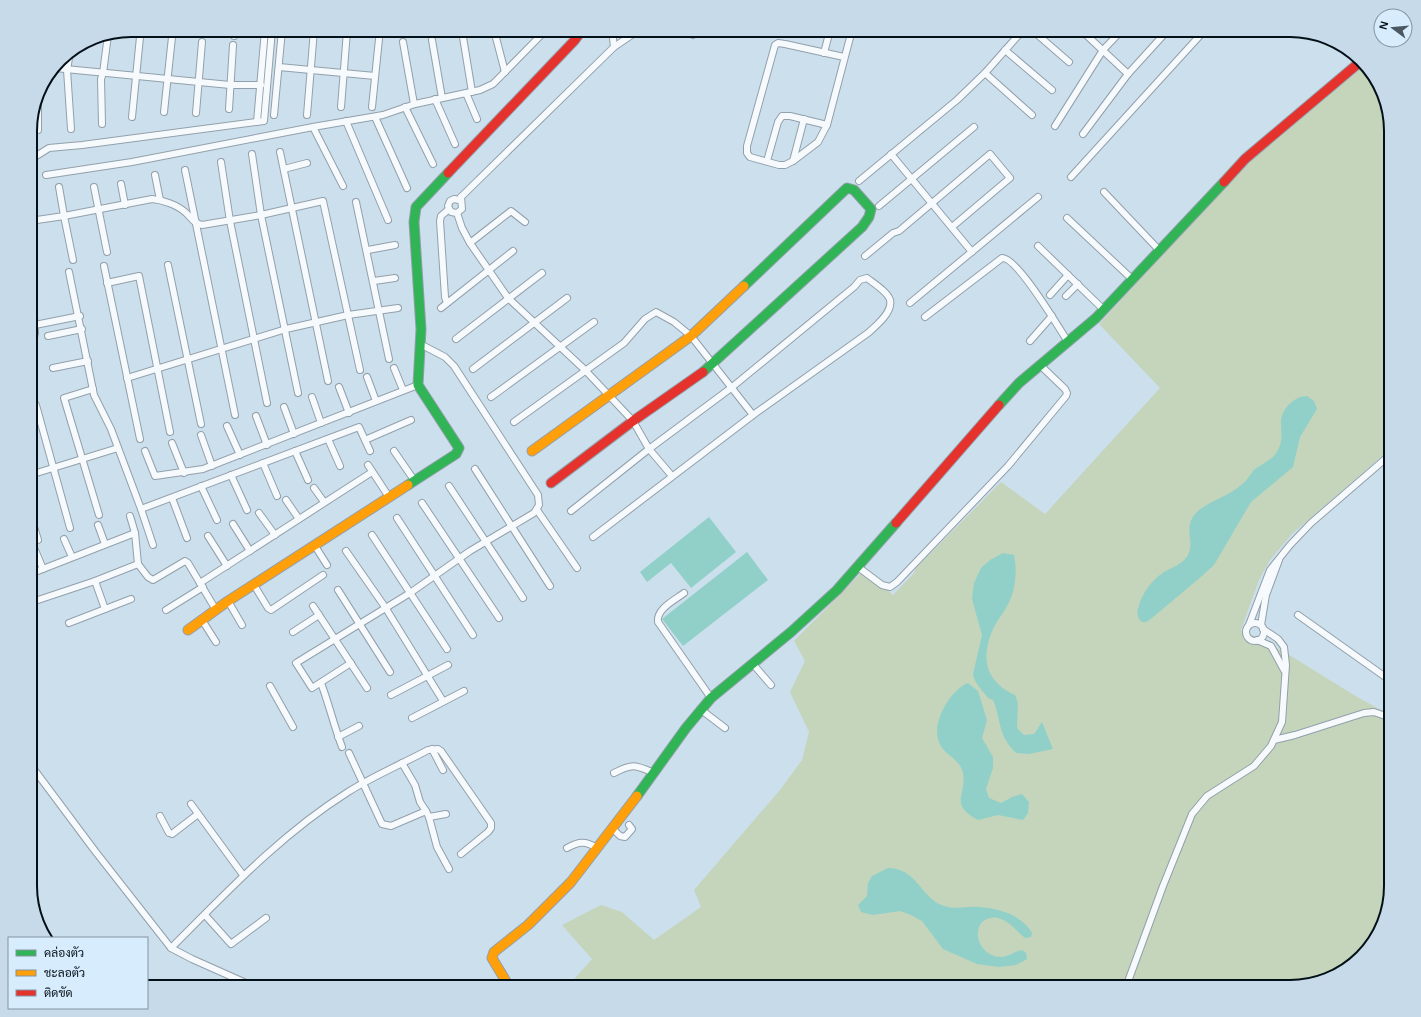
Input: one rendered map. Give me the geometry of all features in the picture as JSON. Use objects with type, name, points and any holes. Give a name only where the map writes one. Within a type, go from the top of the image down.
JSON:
[{"type":"street","points":[[132,117],[140,37]]},
{"type":"street","points":[[164,112],[169,79],[172,37]]},
{"type":"street","points":[[257,122],[264,37]]},
{"type":"street","points":[[37,156],[49,148],[145,138],[264,121],[271,37]]},
{"type":"street","points":[[274,115],[281,37]]},
{"type":"street","points":[[307,115],[313,37]]},
{"type":"street","points":[[341,107],[347,37]]},
{"type":"street","points":[[463,37],[469,92],[477,119]]},
{"type":"street","points":[[496,37],[505,72]]},
{"type":"street","points":[[46,176],[132,162],[313,126],[375,117],[414,104],[490,87],[539,37]]},
{"type":"street","points":[[188,630],[228,601],[456,454],[459,448],[458,444],[418,385],[420,344],[414,215],[416,207],[577,37]]},
{"type":"street","points":[[613,37],[614,47]]},
{"type":"street","points":[[447,303],[445,297],[440,221],[441,216],[449,209],[450,201],[454,199],[459,200],[461,196],[614,47],[627,37]]},
{"type":"street","points":[[824,53],[828,37]]},
{"type":"street","points":[[844,57],[778,43],[773,49],[746,150],[750,157],[779,165],[793,161],[818,142],[827,125],[850,37]]},
{"type":"street","points":[[859,181],[957,100],[985,72],[1016,37]]},
{"type":"street","points":[[1040,37],[1069,62]]},
{"type":"street","points":[[1089,37],[1128,74]]},
{"type":"street","points":[[1055,126],[1103,50],[1115,37]]},
{"type":"street","points":[[1083,134],[1128,74],[1162,37]]},
{"type":"street","points":[[1071,177],[1199,37]]},
{"type":"street","points":[[372,107],[378,39]]},
{"type":"street","points":[[102,124],[101,79],[107,40]]},
{"type":"street","points":[[432,40],[442,98]]},
{"type":"street","points":[[196,113],[202,42]]},
{"type":"street","points":[[402,42],[414,104]]},
{"type":"street","points":[[229,109],[233,45]]},
{"type":"street","points":[[1005,50],[1052,90]]},
{"type":"street","points":[[69,61],[67,70],[71,129]]},
{"type":"street","points":[[505,980],[492,958],[494,952],[528,925],[564,890],[654,773],[700,709],[752,663],[791,632],[837,590],[1019,383],[1104,310],[1245,159],[1356,65]]},
{"type":"street","points":[[279,67],[375,76]]},
{"type":"street","points":[[61,69],[230,85],[261,85]]},
{"type":"street","points":[[985,72],[1032,115]]},
{"type":"street","points":[[435,99],[455,144]]},
{"type":"street","points":[[405,107],[434,164]]},
{"type":"street","points":[[767,161],[780,118],[785,115],[827,125]]},
{"type":"street","points":[[375,117],[407,188]]},
{"type":"street","points":[[38,119],[38,130]]},
{"type":"street","points":[[793,161],[804,119]]},
{"type":"street","points":[[346,121],[388,220]]},
{"type":"street","points":[[313,126],[343,186]]},
{"type":"street","points":[[879,206],[974,127]]},
{"type":"street","points":[[280,152],[328,381]]},
{"type":"street","points":[[252,154],[261,215],[298,393]]},
{"type":"street","points":[[891,154],[972,252]]},
{"type":"street","points":[[865,256],[893,233],[899,232],[990,154],[1010,178],[952,227]]},
{"type":"street","points":[[221,162],[230,222],[267,403]]},
{"type":"street","points":[[284,169],[307,163]]},
{"type":"street","points":[[185,170],[235,414]]},
{"type":"street","points":[[155,176],[160,200]]},
{"type":"street","points":[[121,184],[126,205]]},
{"type":"street","points":[[59,187],[73,260]]},
{"type":"street","points":[[94,187],[107,252]]},
{"type":"street","points":[[532,452],[608,395],[691,336],[847,188],[854,190],[871,209],[869,217],[862,226],[705,371],[633,421],[551,483]]},
{"type":"street","points":[[1104,192],[1159,250]]},
{"type":"street","points":[[461,196],[462,206],[458,213],[462,228],[470,243],[508,298],[585,370],[633,421],[649,448],[672,476]]},
{"type":"street","points":[[910,303],[1038,197]]},
{"type":"street","points":[[37,220],[99,211],[152,199],[160,200],[184,211],[195,224],[202,225],[230,222],[323,201],[360,370]]},
{"type":"street","points":[[356,202],[368,250],[389,359]]},
{"type":"street","points":[[449,209],[453,213],[458,213]]},
{"type":"street","points":[[470,243],[511,211],[525,222]]},
{"type":"street","points":[[1067,218],[1132,279]]},
{"type":"street","points":[[368,250],[395,245]]},
{"type":"street","points":[[1038,246],[1104,310]]},
{"type":"street","points":[[441,308],[513,251]]},
{"type":"street","points":[[925,317],[974,279],[1005,258],[1011,262],[1034,289],[1068,342]]},
{"type":"street","points":[[168,265],[201,424]]},
{"type":"street","points":[[104,266],[140,439]]},
{"type":"street","points":[[70,272],[80,316],[94,395],[111,429],[153,545]]},
{"type":"street","points":[[456,339],[542,273]]},
{"type":"street","points":[[1050,295],[1068,275]]},
{"type":"street","points":[[107,283],[139,276],[170,432]]},
{"type":"street","points":[[374,281],[395,278]]},
{"type":"street","points":[[571,511],[649,448],[730,388],[854,287],[860,280],[867,278],[888,297],[890,304],[888,309],[875,327],[753,415],[593,537]]},
{"type":"street","points":[[1066,296],[1078,284]]},
{"type":"street","points":[[473,369],[567,298]]},
{"type":"street","points":[[128,378],[286,330],[316,324],[348,315],[398,308]]},
{"type":"street","points":[[514,422],[624,343],[652,314],[656,312],[665,316],[691,336],[713,363],[730,388],[753,415]]},
{"type":"street","points":[[37,325],[80,316]]},
{"type":"street","points":[[1030,341],[1052,316]]},
{"type":"street","points":[[491,397],[594,322]]},
{"type":"street","points":[[48,336],[82,328]]},
{"type":"street","points":[[350,663],[313,688],[310,687],[296,663],[435,577],[460,558],[485,542],[511,528],[537,510],[539,505],[538,495],[454,366],[435,350],[420,344]]},
{"type":"street","points":[[53,368],[88,361]]},
{"type":"street","points":[[858,567],[882,585],[890,587],[897,582],[1008,466],[1067,393],[1065,389],[1040,365]]},
{"type":"street","points":[[394,368],[403,390]]},
{"type":"street","points":[[367,377],[376,401]]},
{"type":"street","points":[[145,451],[155,476],[184,473],[212,466],[240,456],[418,385]]},
{"type":"street","points":[[339,387],[349,413]]},
{"type":"street","points":[[93,389],[64,398],[99,515]]},
{"type":"street","points":[[312,397],[321,423]]},
{"type":"street","points":[[284,407],[294,434]]},
{"type":"street","points":[[37,409],[70,528]]},
{"type":"street","points":[[256,416],[267,445]]},
{"type":"street","points":[[365,440],[411,420]]},
{"type":"street","points":[[227,426],[240,456]]},
{"type":"street","points":[[141,509],[359,427],[370,452]]},
{"type":"street","points":[[201,436],[212,466]]},
{"type":"street","points":[[328,439],[340,466]]},
{"type":"street","points":[[172,443],[184,473]]},
{"type":"street","points":[[37,473],[118,448]]},
{"type":"street","points":[[295,451],[308,480]]},
{"type":"street","points":[[394,451],[414,480]]},
{"type":"street","points":[[1285,673],[1281,661],[1271,646],[1257,640],[1250,639],[1246,632],[1270,570],[1311,523],[1384,460]]},
{"type":"street","points":[[263,463],[277,496]]},
{"type":"street","points":[[368,465],[389,497]]},
{"type":"street","points":[[475,469],[511,528],[550,586]]},
{"type":"street","points":[[166,610],[227,566],[372,472]]},
{"type":"street","points":[[231,475],[247,510]]},
{"type":"street","points":[[201,486],[217,520]]},
{"type":"street","points":[[449,486],[523,598]]},
{"type":"street","points":[[314,488],[324,502]]},
{"type":"street","points":[[172,498],[187,538]]},
{"type":"street","points":[[286,500],[299,519]]},
{"type":"street","points":[[422,503],[500,618]]},
{"type":"street","points":[[537,510],[577,568]]},
{"type":"street","points":[[259,513],[275,535]]},
{"type":"street","points":[[130,516],[135,533],[138,564],[148,577],[153,580],[185,562],[216,610]]},
{"type":"street","points":[[397,518],[473,635]]},
{"type":"street","points":[[233,524],[250,551]]},
{"type":"street","points":[[98,525],[105,544]]},
{"type":"street","points":[[37,571],[135,533]]},
{"type":"street","points":[[372,535],[447,649]]},
{"type":"street","points":[[208,536],[227,566]]},
{"type":"street","points":[[64,539],[72,557]]},
{"type":"street","points":[[315,546],[327,565]]},
{"type":"street","points":[[346,551],[385,607],[429,676],[442,701]]},
{"type":"street","points":[[37,555],[43,569]]},
{"type":"street","points":[[1257,640],[1262,637],[1266,595],[1280,557]]},
{"type":"street","points":[[37,600],[95,581],[138,564]]},
{"type":"street","points":[[254,585],[268,608],[271,610],[323,575]]},
{"type":"street","points":[[95,581],[105,609]]},
{"type":"street","points":[[338,590],[390,672]]},
{"type":"street","points":[[684,593],[661,610],[657,619],[711,698]]},
{"type":"street","points":[[69,623],[131,598]]},
{"type":"street","points":[[228,601],[242,625]]},
{"type":"street","points":[[313,606],[367,688]]},
{"type":"street","points":[[293,632],[319,615]]},
{"type":"street","points":[[1298,615],[1384,676]]},
{"type":"street","points":[[202,620],[216,642]]},
{"type":"street","points":[[1128,980],[1162,886],[1192,814],[1207,796],[1254,766],[1274,740],[1282,722],[1285,673],[1284,648],[1278,639],[1257,623],[1249,625]]},
{"type":"street","points":[[752,663],[771,685]]},
{"type":"street","points":[[391,695],[448,665]]},
{"type":"street","points":[[321,683],[342,747]]},
{"type":"street","points":[[270,686],[293,727]]},
{"type":"street","points":[[412,718],[442,701],[464,691]]},
{"type":"street","points":[[700,709],[724,728]]},
{"type":"street","points":[[1274,740],[1295,735],[1364,713],[1374,712],[1384,716]]},
{"type":"street","points":[[338,737],[359,726]]},
{"type":"street","points":[[432,750],[443,770]]},
{"type":"street","points":[[171,948],[243,875],[280,841],[324,808],[363,783],[402,763],[432,750],[441,751],[491,823],[491,828],[488,832],[461,854]]},
{"type":"street","points":[[348,754],[384,826],[390,826],[428,814],[446,814]]},
{"type":"street","points":[[402,763],[415,786],[420,802],[428,814],[437,847],[449,869]]},
{"type":"street","points":[[614,773],[627,767],[635,766],[654,773]]},
{"type":"street","points":[[37,773],[95,851],[171,948],[186,957],[239,980]]},
{"type":"street","points":[[191,804],[243,875]]},
{"type":"street","points":[[160,816],[169,833],[172,834],[198,814]]},
{"type":"street","points":[[612,828],[620,836],[625,837],[632,829],[629,824]]},
{"type":"street","points":[[567,848],[576,843],[585,842],[597,848]]},
{"type":"street","points":[[205,914],[231,944],[266,918]]},
{"type":"shaded area","points":[[1360,69],[1365,74],[1379,101],[1384,125],[1384,454],[1292,534],[1270,560],[1259,580],[1241,630],[1279,649],[1384,711],[1384,892],[1379,916],[1365,943],[1347,961],[1337,967],[1320,975],[1296,980],[573,980],[592,959],[562,925],[601,905],[622,912],[654,940],[701,907],[694,890],[780,790],[802,760],[809,732],[790,692],[805,661],[794,641],[865,569],[893,595],[914,573],[916,568],[1001,482],[1045,514],[1160,388],[1099,324],[1248,161]]},
{"type":"shaded area","points":[[1307,396],[1314,401],[1317,409],[1300,437],[1293,467],[1251,502],[1214,565],[1152,618],[1146,622],[1142,622],[1137,612],[1140,600],[1145,591],[1160,575],[1181,563],[1188,555],[1190,550],[1190,524],[1195,514],[1205,506],[1236,489],[1245,482],[1255,469],[1268,461],[1276,453],[1281,443],[1281,419],[1285,409],[1297,398]]},
{"type":"shaded area","points":[[709,517],[736,552],[691,588],[671,563],[647,582],[640,572]]},
{"type":"shaded area","points":[[747,552],[768,580],[683,646],[662,619]]},
{"type":"shaded area","points":[[1003,553],[1014,555],[1016,572],[1015,583],[1008,604],[993,629],[989,640],[987,650],[988,668],[992,676],[1005,690],[1015,695],[1018,703],[1017,728],[1024,735],[1034,734],[1042,722],[1053,749],[1029,754],[1016,753],[1010,746],[1003,734],[993,700],[988,698],[979,687],[973,674],[982,635],[972,599],[974,583],[981,568],[990,560]]},
{"type":"shaded area","points":[[968,683],[978,691],[987,720],[982,738],[993,757],[993,768],[986,789],[989,798],[1001,803],[1022,794],[1029,802],[1028,813],[1023,820],[998,815],[978,820],[969,814],[961,804],[964,781],[963,773],[959,764],[941,746],[937,734],[940,717],[944,708],[955,692]]},
{"type":"shaded area","points":[[888,868],[905,872],[927,895],[944,906],[954,908],[974,907],[994,909],[1016,917],[1028,927],[1032,933],[1031,937],[1025,938],[1006,921],[995,918],[982,922],[979,928],[978,939],[984,950],[989,954],[1004,957],[1022,950],[1026,953],[1027,959],[1016,965],[999,967],[977,964],[943,949],[922,921],[911,915],[900,911],[873,915],[861,912],[858,905],[867,896],[868,883],[872,876]]},
{"type":"traffic: fast","points":[[408,485],[456,454],[459,448],[418,385],[421,329],[414,222],[416,207],[448,173]]},
{"type":"traffic: fast","points":[[999,405],[1019,383],[1096,318],[1224,182]]},
{"type":"traffic: fast","points":[[703,372],[862,227],[869,217],[871,209],[854,190],[847,188],[744,286]]},
{"type":"traffic: fast","points":[[637,796],[686,728],[711,698],[791,632],[837,590],[896,523]]},
{"type":"traffic: slow","points":[[532,451],[691,336],[744,286]]},
{"type":"traffic: slow","points":[[188,630],[228,601],[408,485]]},
{"type":"traffic: slow","points":[[505,980],[492,958],[494,952],[528,925],[571,882],[637,796]]},
{"type":"traffic: jam","points":[[448,173],[577,37]]},
{"type":"traffic: jam","points":[[1224,182],[1245,159],[1356,65]]},
{"type":"traffic: jam","points":[[551,483],[633,421],[703,372]]},
{"type":"traffic: jam","points":[[896,523],[999,405]]}]
